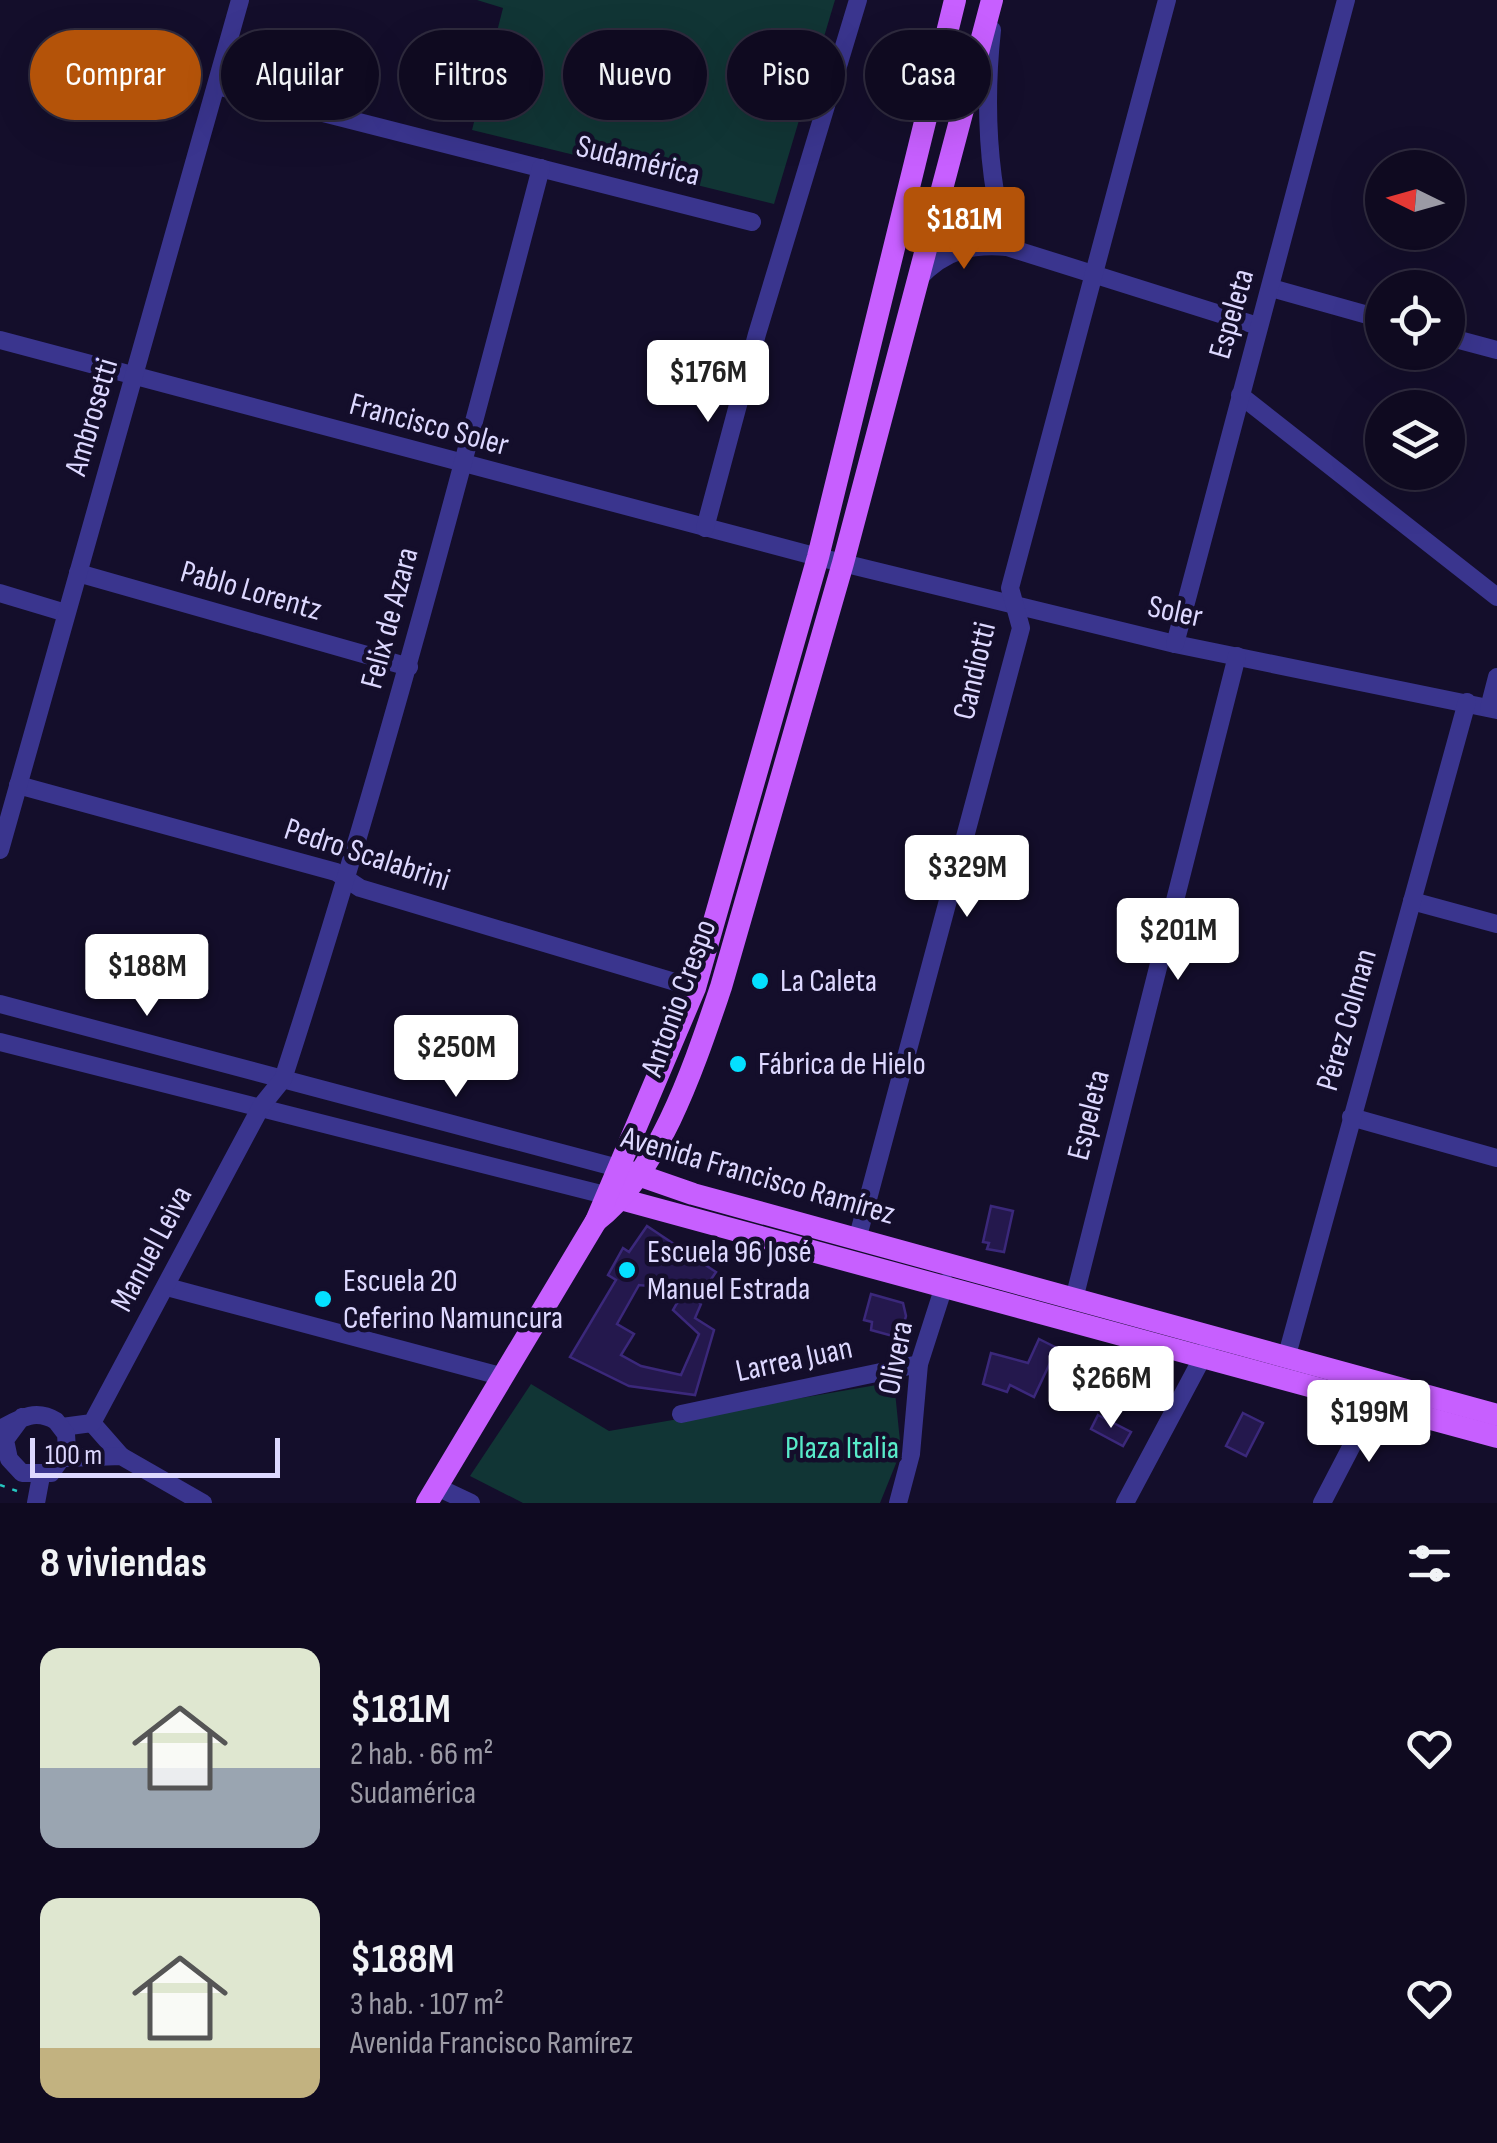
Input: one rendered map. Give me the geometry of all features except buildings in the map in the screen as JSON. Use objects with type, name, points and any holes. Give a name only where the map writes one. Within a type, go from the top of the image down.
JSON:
[{"type":"main road","name":"Antonio Crespo","points":[[504,1377],[628,1171],[695,988],[818,558],[954,0]]},
{"type":"main road","name":"Antonio Crespo","points":[[628,1171],[682,1090],[721,987],[843,563],[993,0]]},
{"type":"main road","name":"Avenida Francisco Ramírez","points":[[628,1171],[857,1240],[1074,1299],[1373,1405],[1497,1437]]},
{"type":"main road","name":"Avenida Francisco Ramírez","points":[[615,1197],[944,1284],[1208,1345],[1287,1355],[1497,1415]]},
{"type":"main road","points":[[432,1495],[504,1377]]},
{"type":"street","name":"Ambrosetti","points":[[0,850],[6,807],[18,786],[240,0]]},
{"type":"street","points":[[706,528],[757,334],[858,0]]},
{"type":"street","points":[[993,0],[988,154],[994,200],[1007,247]]},
{"type":"street","name":"Candiotti","points":[[857,1240],[1020,628],[1010,588],[1167,0]]},
{"type":"street","name":"Espeleta","points":[[1175,644],[1346,0]]},
{"type":"street","name":"Sudamérica","points":[[218,86],[752,222]]},
{"type":"street","name":"Felix de Azara","points":[[283,1079],[348,879],[409,667],[541,168]]},
{"type":"street","points":[[916,282],[934,263],[956,250],[982,245],[1007,247],[1258,326]]},
{"type":"street","points":[[1271,288],[1365,313]]},
{"type":"street","name":"Francisco Soler","points":[[0,340],[843,563]]},
{"type":"street","points":[[1465,341],[1497,350]]},
{"type":"street","points":[[1240,396],[1497,597]]},
{"type":"street","name":"Soler","points":[[843,563],[1175,644],[1493,709]]},
{"type":"street","name":"Pablo Lorentz","points":[[78,573],[409,667]]},
{"type":"street","points":[[0,593],[66,613]]},
{"type":"street","name":"Espeleta","points":[[1074,1299],[1237,656]]},
{"type":"street","points":[[1493,709],[1497,677]]},
{"type":"street","name":"Pérez Colman","points":[[1287,1355],[1467,702]]},
{"type":"street","name":"Pedro Scalabrini","points":[[18,786],[336,872],[360,888],[695,988]]},
{"type":"street","points":[[1412,901],[1497,924]]},
{"type":"street","name":"Avenida Francisco Ramírez","points":[[0,1004],[628,1171]]},
{"type":"street","name":"Avenida Francisco Ramírez","points":[[0,1042],[615,1197]]},
{"type":"street","name":"Manuel Leiva","points":[[92,1423],[262,1105],[283,1079]]},
{"type":"street","points":[[1351,1117],[1497,1158]]},
{"type":"street","name":"Olivera","points":[[898,1503],[911,1454],[919,1364],[944,1284]]},
{"type":"street","points":[[166,1287],[504,1377]]},
{"type":"street","points":[[1125,1503],[1208,1345]]},
{"type":"street","name":"Larrea Juan","points":[[681,1414],[919,1364]]},
{"type":"street","points":[[1322,1503],[1373,1405]]},
{"type":"street","points":[[0,1429],[22,1417],[40,1414],[62,1427],[92,1423],[121,1456],[203,1503]]},
{"type":"street","points":[[22,1417],[6,1440],[4,1458],[22,1473],[41,1476]]},
{"type":"street","points":[[62,1427],[67,1442],[65,1458]]},
{"type":"street","points":[[31,1499],[41,1476],[65,1458],[121,1456]]},
{"type":"street","points":[[432,1495],[470,1503]]},
{"type":"path","points":[[0,1485],[31,1499]]},
{"type":"green space","points":[[477,0],[835,0],[826,30],[727,30],[727,120],[799,120],[774,204],[472,130],[475,120],[543,120],[543,30],[497,30],[503,8]]},
{"type":"green space","name":"Plaza Italia","points":[[894,1382],[901,1451],[880,1503],[523,1503],[470,1476],[531,1384],[609,1431]]},
{"type":"place","name":"La Caleta","points":[[760,981]]},
{"type":"place","name":"Fábrica de Hielo","points":[[738,1064]]},
{"type":"place","name":"Escuela 96 José Manuel Estrada","points":[[627,1270]]},
{"type":"place","name":"Escuela 20 Ceferino Namuncura","points":[[323,1299]]}]
